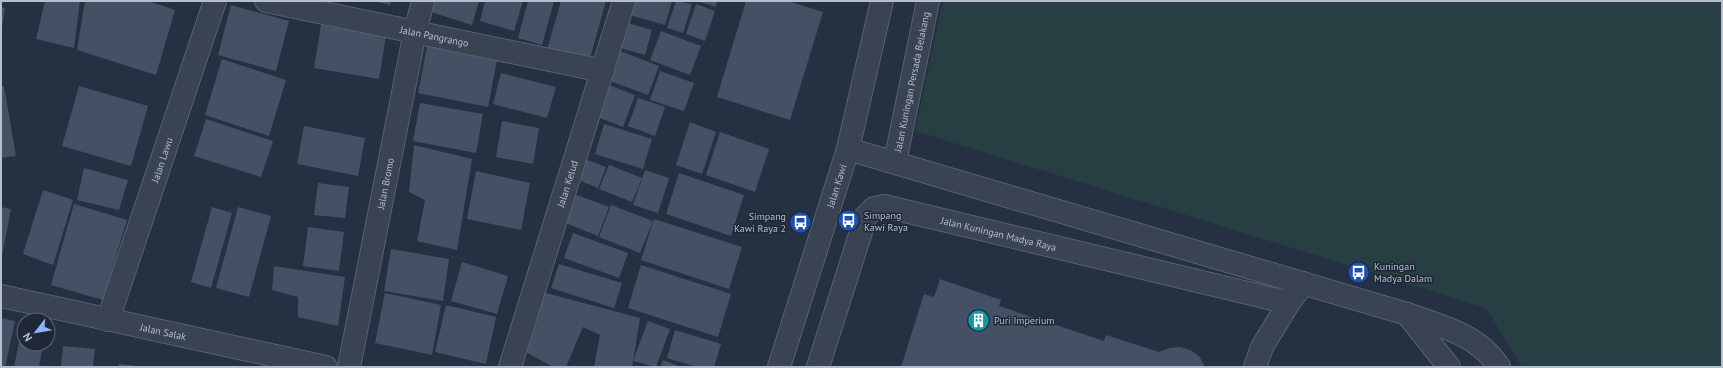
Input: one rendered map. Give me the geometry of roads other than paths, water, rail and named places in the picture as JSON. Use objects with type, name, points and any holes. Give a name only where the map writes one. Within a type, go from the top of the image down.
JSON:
[{"type":"street","name":"Jalan Lawu","points":[[108,320],[215,1]]},
{"type":"street","name":"Jalan Pangrango","points":[[266,1],[603,72]]},
{"type":"street","name":"Jalan Bromo","points":[[349,367],[415,32],[423,1]]},
{"type":"street","name":"Jalan Kelud","points":[[510,367],[624,1]]},
{"type":"street","name":"Jalan Kawi","points":[[779,367],[848,149],[882,1]]},
{"type":"street","name":"Jalan Kuningan Persada Belakang","points":[[895,162],[928,1]]},
{"type":"street","points":[[848,149],[1407,314],[1458,332],[1477,343],[1499,367]]},
{"type":"street","name":"Jalan Kuningan Madya Raya","points":[[818,367],[866,216],[874,208],[884,206],[1259,296],[1290,301]]},
{"type":"street","points":[[1254,367],[1262,347],[1290,301],[1304,283]]},
{"type":"street","name":"Jalan Salak","points":[[1,296],[316,366]]},
{"type":"street","points":[[1407,314],[1449,367]]},
{"type":"place","name":"Simpang Kawi Raya","points":[[848,221]]},
{"type":"place","name":"Simpang Kawi Raya 2","points":[[801,222]]},
{"type":"place","name":"Kuningan Madya Dalam","points":[[1359,272]]},
{"type":"place","name":"Puri Imperium","points":[[979,320]]}]
